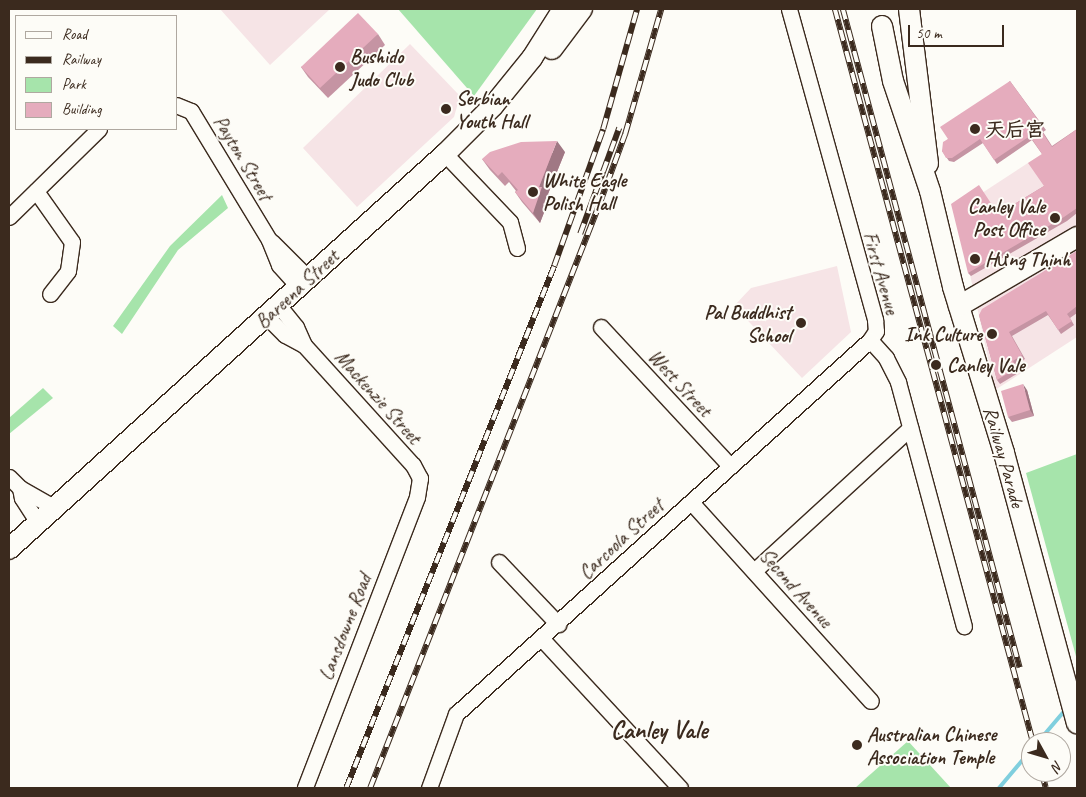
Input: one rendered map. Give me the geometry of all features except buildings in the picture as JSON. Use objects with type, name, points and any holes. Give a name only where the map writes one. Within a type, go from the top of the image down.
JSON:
[{"type":"main road","name":"Bareena Street","points":[[9,550],[445,154],[485,114],[532,58],[563,9]]},
{"type":"main road","points":[[485,114],[539,65],[582,9]]},
{"type":"main road","points":[[910,13],[906,105],[927,183]]},
{"type":"main road","name":"Railway Parade","points":[[910,13],[926,129],[927,183]]},
{"type":"main road","points":[[880,17],[926,129]]},
{"type":"main road","name":"Railway Parade","points":[[880,17],[893,81],[927,183],[959,306],[1004,453],[1077,723]]},
{"type":"main road","points":[[959,306],[1077,237]]},
{"type":"street","name":"First Avenue","points":[[789,9],[875,320],[876,331],[870,340],[895,374],[964,626]]},
{"type":"street","name":"Payton Street","points":[[178,105],[191,111],[269,240],[303,282]]},
{"type":"street","points":[[9,217],[98,130]]},
{"type":"street","points":[[445,154],[510,222],[517,248]]},
{"type":"street","points":[[36,191],[72,242],[68,271],[50,294]]},
{"type":"street","name":"Mackenzie Street","points":[[273,312],[296,327],[304,345],[412,465],[420,478]]},
{"type":"street","name":"West Street","points":[[601,327],[730,466]]},
{"type":"street","name":"Carcoola Street","points":[[429,788],[456,714],[542,639],[870,340]]},
{"type":"street","points":[[754,571],[910,428]]},
{"type":"street","points":[[9,477],[20,488],[55,508]]},
{"type":"street","name":"Lansdowne Road","points":[[305,788],[417,497],[420,478]]},
{"type":"street","points":[[20,488],[38,523]]},
{"type":"street","name":"Second Avenue","points":[[691,502],[871,701]]},
{"type":"street","points":[[499,562],[558,624]]},
{"type":"street","points":[[542,639],[680,788]]},
{"type":"shaded area","points":[[220,9],[330,9],[270,65]]},
{"type":"shaded area","points":[[410,44],[460,96],[454,117],[357,207],[303,148]]},
{"type":"shaded area","points":[[1077,131],[1077,337],[995,390],[956,210]]},
{"type":"shaded area","name":"Pal Buddhist School","points":[[837,266],[851,332],[802,378],[734,306],[751,288]]},
{"type":"green space","points":[[398,9],[537,9],[474,96]]},
{"type":"green space","points":[[222,195],[228,208],[178,250],[122,334],[113,326],[170,246]]},
{"type":"green space","points":[[43,388],[53,398],[9,434],[9,418]]},
{"type":"green space","points":[[1077,454],[1077,660],[1026,473]]},
{"type":"green space","points":[[908,741],[951,788],[855,788]]},
{"type":"waterway","points":[[1046,732],[1066,709]]},
{"type":"waterway","points":[[999,788],[1021,762]]},
{"type":"railway","points":[[346,788],[554,266],[603,129],[637,9]]},
{"type":"railway","points":[[370,788],[599,205],[625,134],[661,9]]},
{"type":"railway","points":[[835,9],[1030,732]]},
{"type":"railway","points":[[843,9],[1020,668]]},
{"type":"railway","points":[[580,234],[619,128]]},
{"type":"railway","points":[[1044,782],[1046,788]]},
{"type":"place","name":"Bushido Judo Club","points":[[340,67]]},
{"type":"place","name":"Serbian Youth Hall","points":[[446,109]]},
{"type":"place","name":"天后宫","points":[[975,129]]},
{"type":"place","name":"White Eagle Polish Hall","points":[[533,192]]},
{"type":"place","name":"Canley Vale Post Office","points":[[1055,218]]},
{"type":"place","name":"Hưng Thịnh","points":[[975,259]]},
{"type":"place","name":"Pal Buddhist School","points":[[801,323]]},
{"type":"place","name":"Ink Culture","points":[[992,334]]},
{"type":"place","name":"Canley Vale","points":[[936,365]]},
{"type":"place","name":"Australian Chinese Association Temple","points":[[857,745]]},
{"type":"district","name":"Canley Vale","points":[[659,730]]}]
